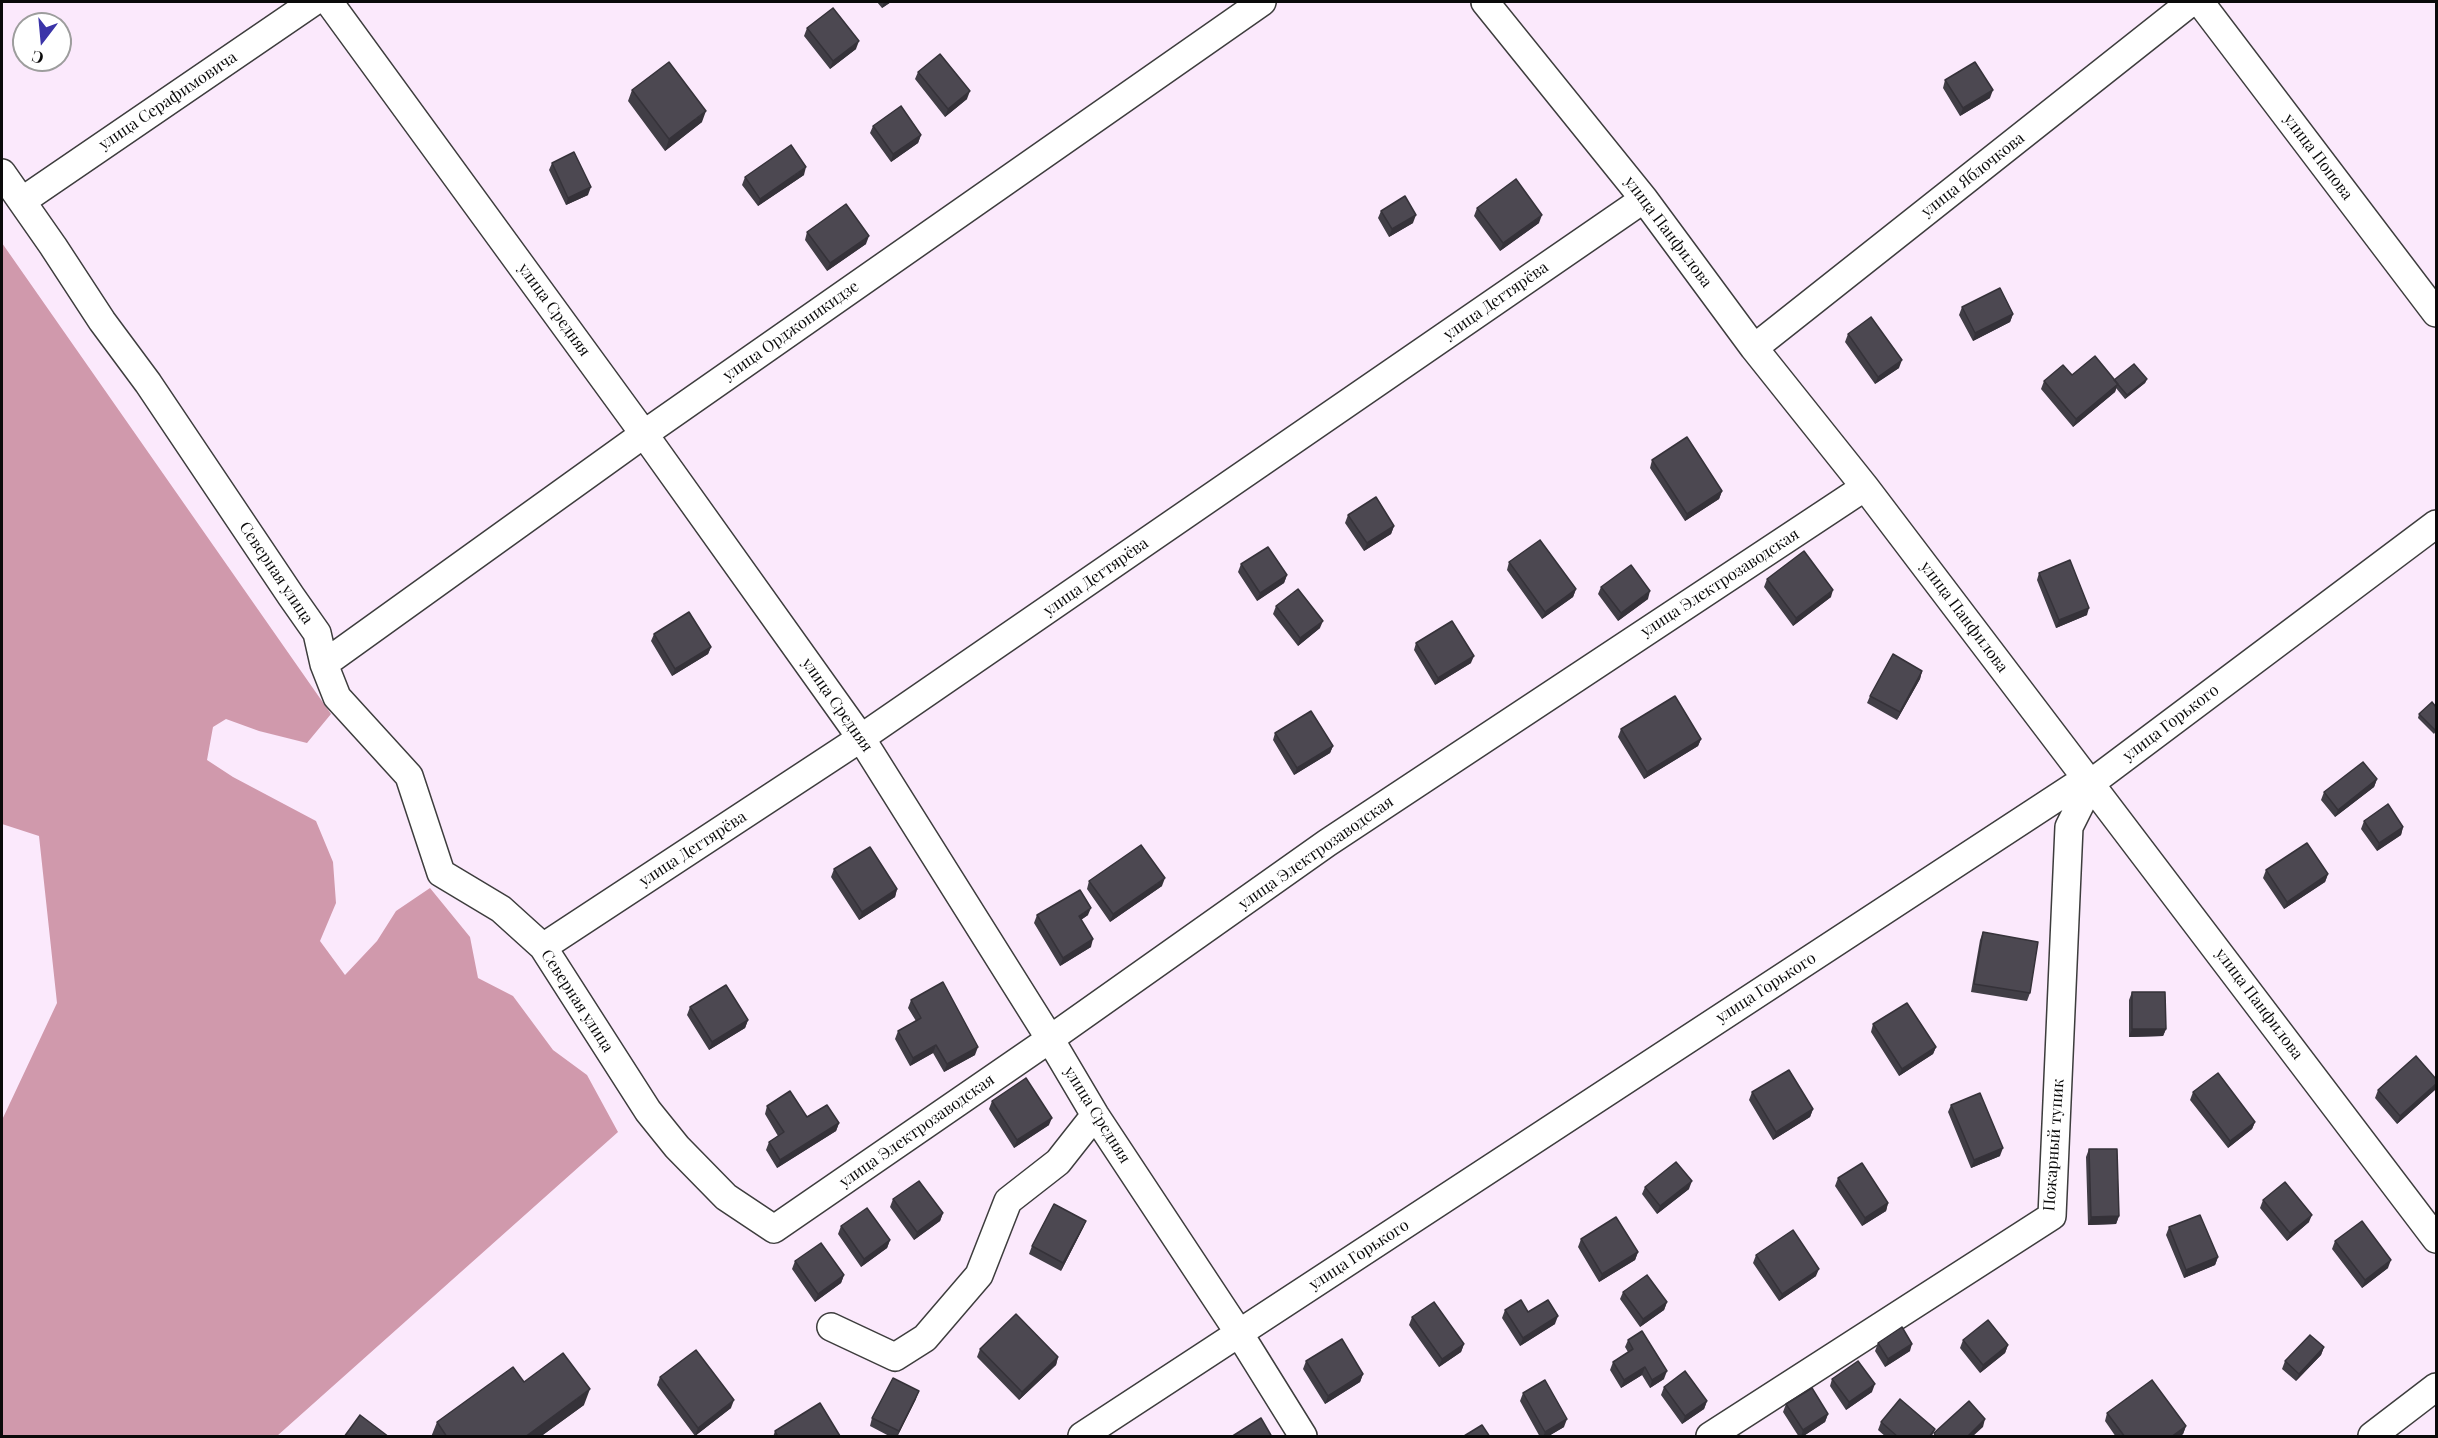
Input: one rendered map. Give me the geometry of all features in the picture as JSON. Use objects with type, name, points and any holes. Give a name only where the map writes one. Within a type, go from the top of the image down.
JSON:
[{"type":"street","name":"улица Серафимовича","points":[[22,201],[313,2]]},
{"type":"street","name":"улица Средняя","points":[[329,2],[644,434],[861,738],[1050,1039],[1095,1115],[1239,1334],[1303,1437]]},
{"type":"street","name":"улица Орджоникидзе","points":[[324,664],[644,434],[1262,2]]},
{"type":"street","name":"улица Панфилова","points":[[1485,2],[1644,199],[1754,348],[1865,487],[2436,1239]]},
{"type":"street","name":"улица Яблочкова","points":[[1754,348],[2191,2]]},
{"type":"street","name":"улица Попова","points":[[2200,2],[2436,313]]},
{"type":"street","name":"Северная улица","points":[[2,173],[102,321],[148,383],[317,633],[324,664],[337,697],[409,776],[441,873],[501,909],[543,947],[648,1111],[677,1147],[726,1197],[774,1229]]},
{"type":"street","name":"улица Дегтярёва","points":[[543,947],[861,738],[1644,199]]},
{"type":"street","name":"улица Электрозаводская","points":[[774,1229],[1050,1039],[1327,843],[1865,487]]},
{"type":"street","name":"улица Горького","points":[[1082,1437],[2073,787],[2091,783],[2436,524]]},
{"type":"street","name":"Пожарный тупик","points":[[1710,1437],[2052,1216],[2069,827],[2091,783]]},
{"type":"street","points":[[831,1327],[895,1358],[925,1338],[979,1275],[1008,1201],[1058,1162],[1095,1115]]},
{"type":"street","points":[[2372,1437],[2436,1387]]},
{"type":"shaded area","points":[[2,243],[331,714],[307,743],[259,731],[226,719],[213,727],[207,760],[233,777],[316,821],[333,862],[336,903],[320,941],[345,975],[377,941],[396,911],[430,888],[470,937],[478,978],[513,996],[553,1050],[587,1075],[618,1132],[277,1436],[2,1436],[2,1120],[57,1003],[39,836],[2,824]]},
{"type":"building","points":[[833,8],[859,41],[833,61],[807,28]]},
{"type":"building","points":[[940,54],[970,91],[948,109],[918,72]]},
{"type":"building","points":[[669,62],[706,111],[669,139],[632,90]]},
{"type":"building","points":[[1975,62],[1993,90],[1963,108],[1945,80]]},
{"type":"building","points":[[901,106],[921,135],[893,154],[873,126]]},
{"type":"building","points":[[791,145],[806,167],[760,199],[745,177]]},
{"type":"building","points":[[574,152],[591,187],[568,198],[552,163]]},
{"type":"building","points":[[1516,179],[1542,215],[1503,243],[1477,208]]},
{"type":"building","points":[[1405,196],[1416,215],[1392,229],[1381,211]]},
{"type":"building","points":[[846,204],[869,236],[830,263],[807,232]]},
{"type":"building","points":[[2000,288],[2013,314],[1975,333],[1962,307]]},
{"type":"building","points":[[1871,317],[1902,360],[1878,377],[1848,334]]},
{"type":"building","points":[[2095,356],[2118,384],[2076,419],[2044,381],[2063,365],[2072,375]]},
{"type":"building","points":[[2134,364],[2147,379],[2127,395],[2114,380]]},
{"type":"building","points":[[1687,437],[1722,491],[1687,514],[1652,460]]},
{"type":"building","points":[[1376,497],[1394,526],[1367,543],[1348,515]]},
{"type":"building","points":[[1540,540],[1576,589],[1545,612],[1509,562]]},
{"type":"building","points":[[1268,547],[1287,575],[1260,593],[1241,564]]},
{"type":"building","points":[[1804,551],[1833,590],[1796,618],[1767,579]]},
{"type":"building","points":[[2070,560],[2089,608],[2059,620],[2039,573]]},
{"type":"building","points":[[1631,565],[1650,591],[1621,613],[1601,587]]},
{"type":"building","points":[[1298,589],[1323,621],[1300,638],[1276,606]]},
{"type":"building","points":[[689,612],[711,647],[675,669],[654,634]]},
{"type":"building","points":[[1452,621],[1474,656],[1438,678],[1416,643]]},
{"type":"building","points":[[1893,654],[1922,671],[1900,712],[1870,696]]},
{"type":"building","points":[[1675,696],[1701,739],[1647,772],[1621,729]]},
{"type":"building","points":[[2432,702],[2436,707],[2435,730],[2419,714]]},
{"type":"building","points":[[1311,711],[1333,746],[1297,768],[1275,733]]},
{"type":"building","points":[[2363,762],[2377,779],[2338,810],[2324,792]]},
{"type":"building","points":[[2388,804],[2403,827],[2379,843],[2364,821]]},
{"type":"building","points":[[2307,843],[2328,874],[2287,902],[2266,870]]},
{"type":"building","points":[[1141,845],[1165,878],[1113,914],[1089,881]]},
{"type":"building","points":[[870,847],[897,889],[862,912],[834,869]]},
{"type":"building","points":[[1080,890],[1091,908],[1079,916],[1093,939],[1063,958],[1037,915]]},
{"type":"building","points":[[1983,932],[2038,942],[2030,993],[1974,984]]},
{"type":"building","points":[[943,982],[978,1047],[947,1064],[936,1045],[913,1058],[898,1031],[921,1018],[911,1000]]},
{"type":"building","points":[[726,985],[748,1020],[712,1042],[690,1007]]},
{"type":"building","points":[[2132,992],[2165,992],[2166,1029],[2132,1029]]},
{"type":"building","points":[[1907,1003],[1936,1047],[1902,1069],[1873,1024]]},
{"type":"building","points":[[2416,1056],[2436,1079],[2436,1084],[2400,1116],[2378,1090]]},
{"type":"building","points":[[1789,1070],[1813,1109],[1776,1132],[1752,1092]]},
{"type":"building","points":[[2218,1073],[2255,1122],[2230,1141],[2193,1092]]},
{"type":"building","points":[[1026,1078],[1052,1118],[1017,1140],[992,1101]]},
{"type":"building","points":[[790,1091],[807,1117],[827,1105],[839,1123],[780,1160],[769,1142],[784,1132],[767,1106]]},
{"type":"building","points":[[1980,1093],[2003,1148],[1974,1160],[1951,1105]]},
{"type":"building","points":[[2089,1149],[2117,1149],[2119,1216],[2091,1217]]},
{"type":"building","points":[[1676,1162],[1692,1181],[1660,1206],[1645,1187]]},
{"type":"building","points":[[1862,1163],[1888,1203],[1865,1218],[1838,1178]]},
{"type":"building","points":[[919,1181],[943,1213],[917,1232],[893,1199]]},
{"type":"building","points":[[2285,1182],[2312,1215],[2290,1233],[2263,1200]]},
{"type":"building","points":[[1054,1204],[1086,1221],[1063,1263],[1032,1246]]},
{"type":"building","points":[[867,1208],[890,1240],[864,1259],[841,1226]]},
{"type":"building","points":[[2200,1215],[2218,1257],[2186,1270],[2169,1227]]},
{"type":"building","points":[[1616,1217],[1638,1252],[1602,1274],[1581,1239]]},
{"type":"building","points":[[2362,1221],[2391,1260],[2365,1280],[2335,1241]]},
{"type":"building","points":[[1793,1230],[1819,1269],[1782,1294],[1756,1255]]},
{"type":"building","points":[[821,1243],[844,1275],[818,1294],[795,1261]]},
{"type":"building","points":[[1647,1275],[1667,1302],[1643,1319],[1623,1292]]},
{"type":"building","points":[[1521,1300],[1528,1312],[1548,1300],[1558,1316],[1523,1338],[1505,1310]]},
{"type":"building","points":[[1434,1302],[1464,1344],[1442,1359],[1412,1317]]},
{"type":"building","points":[[1016,1314],[1058,1357],[1022,1392],[980,1349]]},
{"type":"building","points":[[1988,1320],[2008,1345],[1983,1365],[1963,1340]]},
{"type":"building","points":[[1902,1327],[1912,1344],[1888,1359],[1878,1343]]},
{"type":"building","points":[[1642,1331],[1667,1371],[1652,1380],[1645,1367],[1624,1380],[1613,1362],[1633,1349],[1628,1340]]},
{"type":"building","points":[[2310,1335],[2324,1347],[2299,1374],[2285,1361]]},
{"type":"building","points":[[1342,1339],[1363,1374],[1328,1396],[1306,1361]]},
{"type":"building","points":[[696,1350],[734,1400],[698,1428],[660,1377]]},
{"type":"building","points":[[563,1353],[590,1389],[525,1437],[447,1437],[437,1422],[513,1367],[524,1382]]},
{"type":"building","points":[[1858,1361],[1875,1384],[1849,1402],[1832,1379]]},
{"type":"building","points":[[1685,1371],[1707,1401],[1685,1416],[1664,1387]]},
{"type":"building","points":[[893,1378],[919,1391],[899,1431],[872,1418]]},
{"type":"building","points":[[1545,1380],[1567,1419],[1545,1432],[1523,1393]]},
{"type":"building","points":[[2152,1380],[2186,1426],[2171,1437],[2125,1437],[2107,1413]]},
{"type":"building","points":[[1812,1388],[1828,1414],[1803,1430],[1786,1404]]},
{"type":"building","points":[[1900,1399],[1935,1429],[1929,1437],[1898,1437],[1881,1422]]},
{"type":"building","points":[[1969,1401],[1985,1419],[1967,1437],[1936,1437],[1934,1433]]},
{"type":"building","points":[[820,1403],[840,1436],[778,1437],[775,1431]]},
{"type":"building","points":[[360,1415],[389,1437],[344,1437]]},
{"type":"building","points":[[1261,1418],[1272,1437],[1231,1437]]},
{"type":"building","points":[[1482,1425],[1490,1437],[1464,1437],[1464,1436]]}]
